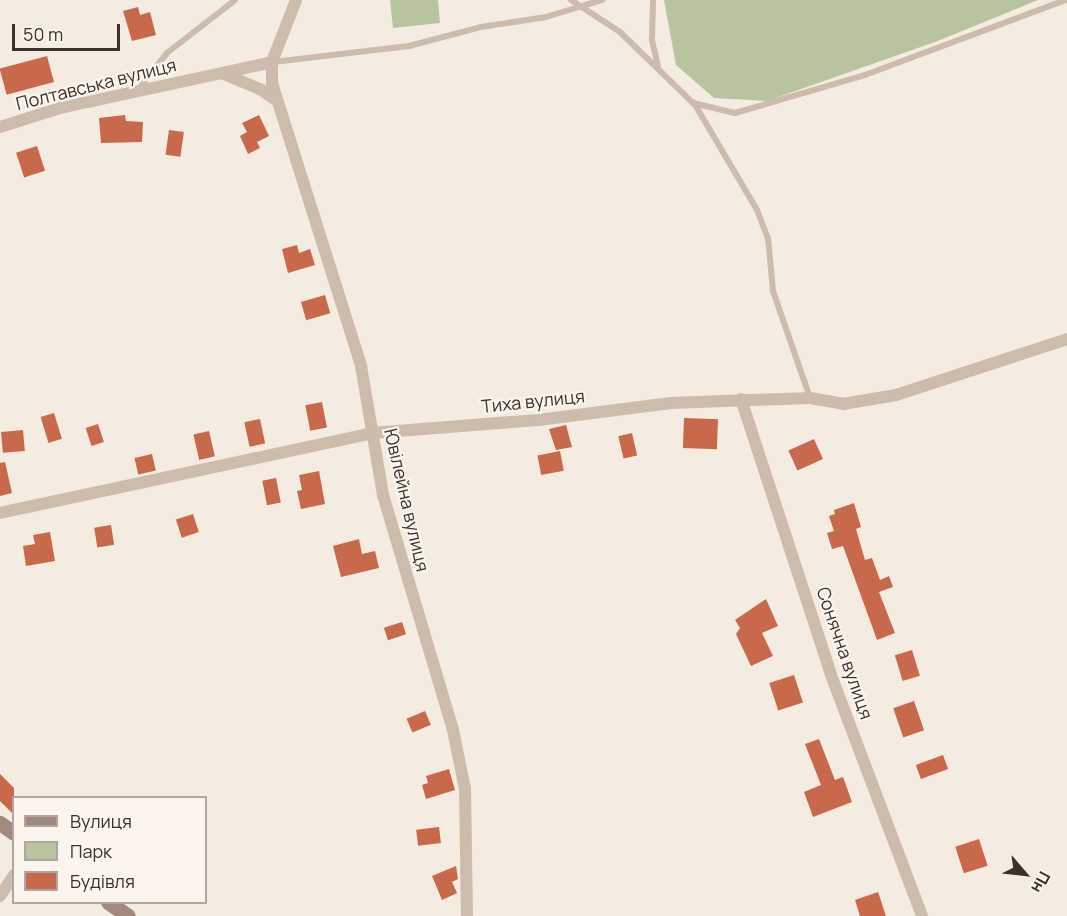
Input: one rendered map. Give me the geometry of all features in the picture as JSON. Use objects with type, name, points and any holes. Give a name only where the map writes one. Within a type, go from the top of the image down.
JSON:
[{"type":"main road","points":[[110,904],[128,916]]},
{"type":"street","points":[[272,62],[294,2]]},
{"type":"street","name":"Полтавська вулиця","points":[[0,127],[60,108],[272,62]]},
{"type":"street","name":"Ювілейна вулиця","points":[[272,62],[276,100],[361,366],[383,495],[453,730],[465,789],[467,916]]},
{"type":"street","points":[[220,74],[240,79],[276,100]]},
{"type":"street","name":"Тиха вулиця","points":[[0,513],[372,433],[538,420],[671,403],[810,398],[843,404],[896,395],[1067,339]]},
{"type":"street","name":"Сонячна вулиця","points":[[741,399],[831,675],[922,916]]},
{"type":"street","points":[[0,896],[12,878]]},
{"type":"lane","points":[[137,91],[167,53],[235,0]]},
{"type":"lane","points":[[571,0],[584,7],[658,65],[693,103],[752,200],[768,238],[773,291],[810,398]]},
{"type":"lane","points":[[272,62],[409,46],[481,27],[584,7],[602,0]]},
{"type":"lane","points":[[653,0],[652,40],[658,65]]},
{"type":"lane","points":[[693,103],[735,113],[783,102],[977,36],[1066,0]]},
{"type":"green space","points":[[390,0],[438,0],[440,23],[393,28]]},
{"type":"green space","points":[[664,0],[1038,0],[935,42],[767,101],[714,98],[676,65]]},
{"type":"building","points":[[138,7],[140,15],[150,12],[156,35],[132,41],[123,11]]},
{"type":"building","points":[[47,56],[54,82],[7,95],[0,69]]},
{"type":"building","points":[[125,115],[126,121],[143,122],[142,142],[101,143],[99,118]]},
{"type":"building","points":[[259,115],[269,136],[257,142],[260,148],[248,154],[240,136],[247,132],[242,123]]},
{"type":"building","points":[[169,130],[184,132],[180,157],[166,155]]},
{"type":"building","points":[[37,146],[45,171],[24,178],[16,153]]},
{"type":"building","points":[[297,245],[299,253],[310,249],[315,265],[288,273],[282,249]]},
{"type":"building","points":[[325,295],[330,313],[306,320],[301,302]]},
{"type":"building","points":[[322,402],[327,428],[310,431],[305,405]]},
{"type":"building","points":[[54,413],[62,439],[49,443],[41,417]]},
{"type":"building","points":[[684,418],[718,419],[717,449],[683,448]]},
{"type":"building","points":[[260,419],[265,443],[250,447],[244,422]]},
{"type":"building","points":[[98,424],[104,442],[92,446],[86,428]]},
{"type":"building","points":[[566,425],[572,447],[556,450],[549,429]]},
{"type":"building","points":[[23,430],[25,451],[3,453],[1,432]]},
{"type":"building","points":[[209,431],[215,456],[199,460],[193,435]]},
{"type":"building","points":[[632,433],[637,455],[624,459],[618,436]]},
{"type":"building","points":[[814,439],[823,459],[797,470],[788,450]]},
{"type":"building","points":[[560,451],[564,471],[541,475],[537,455]]},
{"type":"building","points":[[152,454],[156,471],[138,475],[134,458]]},
{"type":"building","points":[[5,462],[12,493],[0,496],[0,463]]},
{"type":"building","points":[[319,471],[325,504],[301,509],[297,491],[302,490],[299,475]]},
{"type":"building","points":[[276,478],[281,503],[267,505],[262,481]]},
{"type":"building","points":[[854,503],[861,527],[856,529],[865,560],[872,558],[880,580],[889,576],[893,587],[879,592],[895,633],[877,640],[843,546],[832,549],[827,533],[834,531],[829,516],[835,514],[834,510]]},
{"type":"building","points":[[193,514],[199,532],[182,538],[176,520]]},
{"type":"building","points":[[111,525],[114,545],[97,547],[94,528]]},
{"type":"building","points":[[50,532],[55,561],[26,566],[23,546],[35,544],[33,535]]},
{"type":"building","points":[[359,539],[362,554],[375,551],[379,568],[341,577],[333,546]]},
{"type":"building","points":[[766,599],[778,626],[762,633],[773,656],[751,666],[736,634],[740,628],[735,620]]},
{"type":"building","points":[[402,622],[406,634],[388,640],[384,628]]},
{"type":"building","points":[[912,650],[920,676],[903,681],[895,655]]},
{"type":"building","points":[[794,675],[803,703],[778,711],[769,683]]},
{"type":"building","points":[[914,701],[924,730],[903,737],[893,708]]},
{"type":"building","points":[[425,711],[431,725],[412,733],[407,719]]},
{"type":"building","points":[[819,739],[835,780],[843,777],[852,802],[813,817],[804,792],[821,785],[805,744]]},
{"type":"building","points":[[943,755],[948,769],[921,779],[916,765]]},
{"type":"building","points":[[449,769],[455,790],[426,799],[422,785],[428,783],[426,776]]},
{"type":"building","points":[[0,774],[14,788],[12,813],[0,801]]},
{"type":"building","points":[[439,827],[441,843],[418,846],[416,830]]},
{"type":"building","points":[[979,839],[988,866],[964,873],[955,847]]},
{"type":"building","points":[[456,866],[458,879],[452,882],[457,893],[442,900],[432,876]]},
{"type":"building","points":[[878,892],[886,916],[860,916],[855,900]]}]
